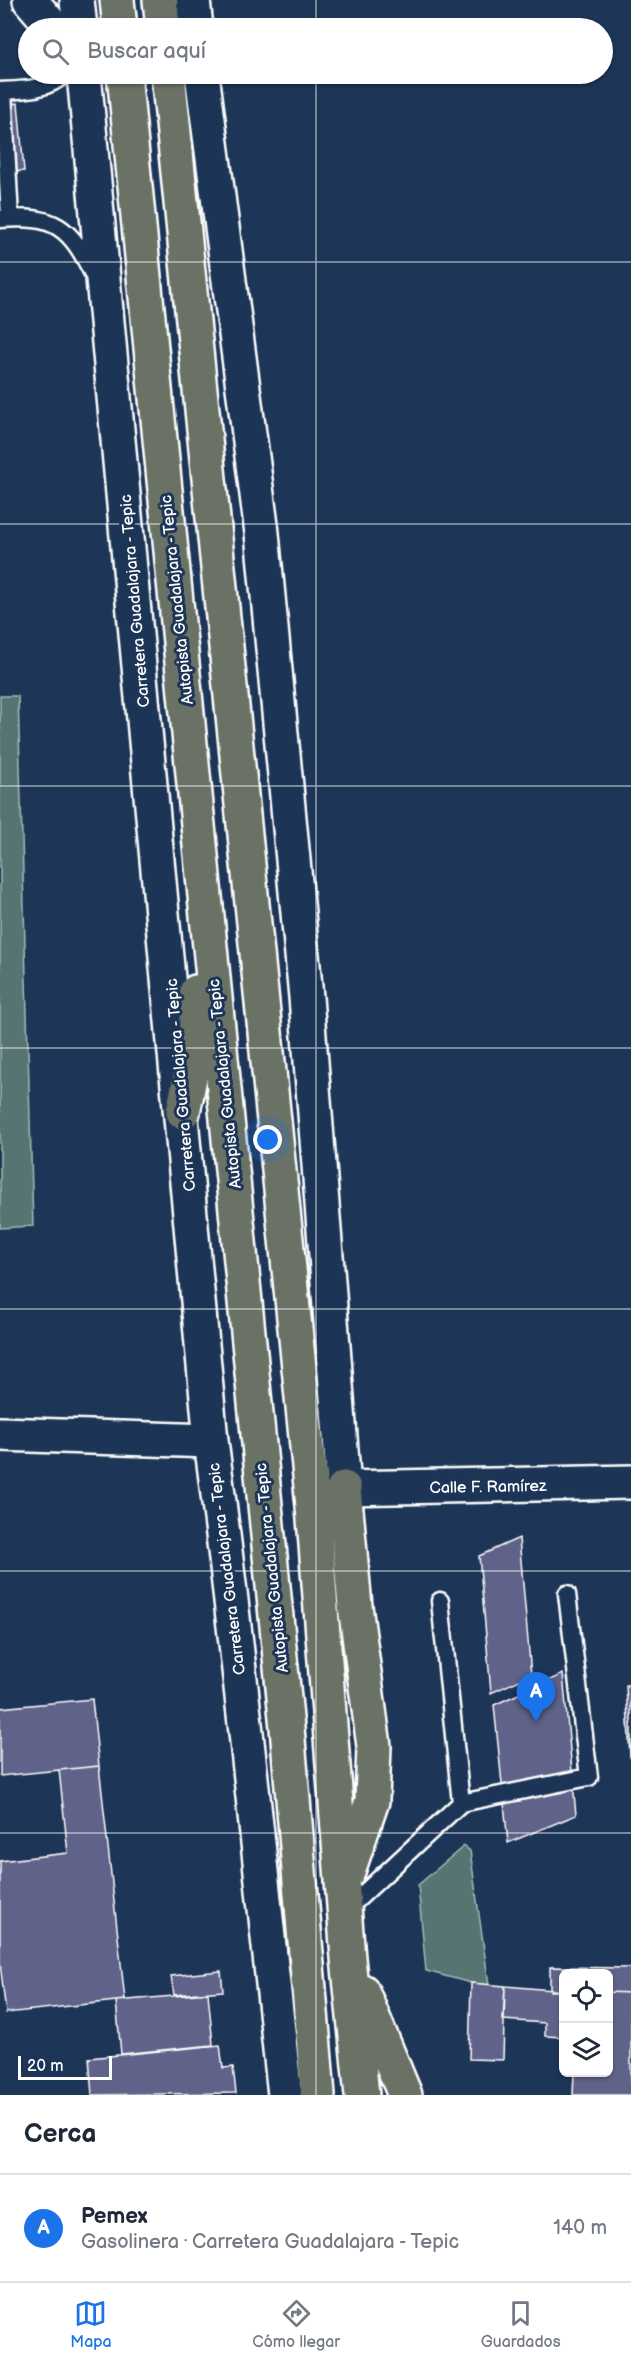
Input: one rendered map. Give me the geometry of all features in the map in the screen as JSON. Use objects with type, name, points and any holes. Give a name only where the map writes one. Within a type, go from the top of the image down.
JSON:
[{"type":"highway","points":[[117,0],[119,18]]},
{"type":"highway","points":[[160,0],[162,18]]},
{"type":"highway","name":"Autopista Guadalajara - Tepic","points":[[125,84],[287,1728],[318,2095]]},
{"type":"highway","points":[[169,84],[313,1506],[348,1958],[362,2095]]},
{"type":"highway","points":[[183,1112],[192,1069],[197,1025],[191,855],[195,786]]},
{"type":"highway","points":[[344,1488],[355,1606],[374,1746],[372,1801],[345,1897]]},
{"type":"highway","points":[[348,1958],[405,2095]]},
{"type":"main road","points":[[30,0],[45,18]]},
{"type":"main road","points":[[77,0],[79,18]]},
{"type":"main road","points":[[193,0],[195,18]]},
{"type":"main road","points":[[79,84],[88,112]]},
{"type":"main road","name":"Carretera Guadalajara - Tepic","points":[[85,84],[212,1441],[233,1604],[241,1706],[285,2095]]},
{"type":"main road","points":[[203,84],[262,533],[306,997],[344,1488]]},
{"type":"main road","points":[[0,1434],[212,1441]]},
{"type":"main road","name":"Calle F. Ramírez","points":[[344,1488],[630,1490]]},
{"type":"lane","points":[[49,84],[31,89],[2,91],[5,218],[31,217],[53,222],[70,237],[84,255],[96,280],[108,320]]},
{"type":"lane","points":[[345,1897],[461,1803],[589,1777],[567,1594]]},
{"type":"lane","points":[[440,1601],[461,1803]]},
{"type":"green space","points":[[0,696],[18,696],[33,1226],[0,1228]]},
{"type":"green space","points":[[464,1846],[470,1851],[489,1985],[471,1983],[426,1971],[418,1885]]},
{"type":"building","points":[[18,103],[24,171],[0,173],[0,105]]},
{"type":"building","points":[[519,1538],[531,1675],[491,1693],[479,1556]]},
{"type":"building","points":[[563,1674],[576,1815],[508,1843],[494,1705]]},
{"type":"building","points":[[626,1685],[631,1685],[631,1757],[630,1757]]},
{"type":"building","points":[[92,1699],[99,1766],[0,1776],[0,1708]]},
{"type":"building","points":[[99,1766],[125,2000],[6,2013],[0,1963],[0,1861],[68,1853],[59,1770]]},
{"type":"building","points":[[550,1967],[631,1968],[631,1993],[613,1992],[613,1969],[559,1969],[559,1991],[550,1991]]},
{"type":"building","points":[[221,1971],[223,1991],[174,1995],[171,1976]]},
{"type":"building","points":[[471,1983],[505,1986],[503,2060],[469,2059]]},
{"type":"building","points":[[505,1986],[559,1991],[559,2037],[545,2036],[545,2023],[503,2020]]},
{"type":"building","points":[[613,1992],[631,1993],[631,2095],[573,2095],[574,2077],[613,2077]]},
{"type":"building","points":[[208,1993],[213,2045],[121,2054],[116,2001]]},
{"type":"building","points":[[220,2045],[223,2068],[233,2067],[236,2093],[92,2095],[89,2058]]},
{"type":"place","name":"Pemex","points":[[536,1722]]}]
